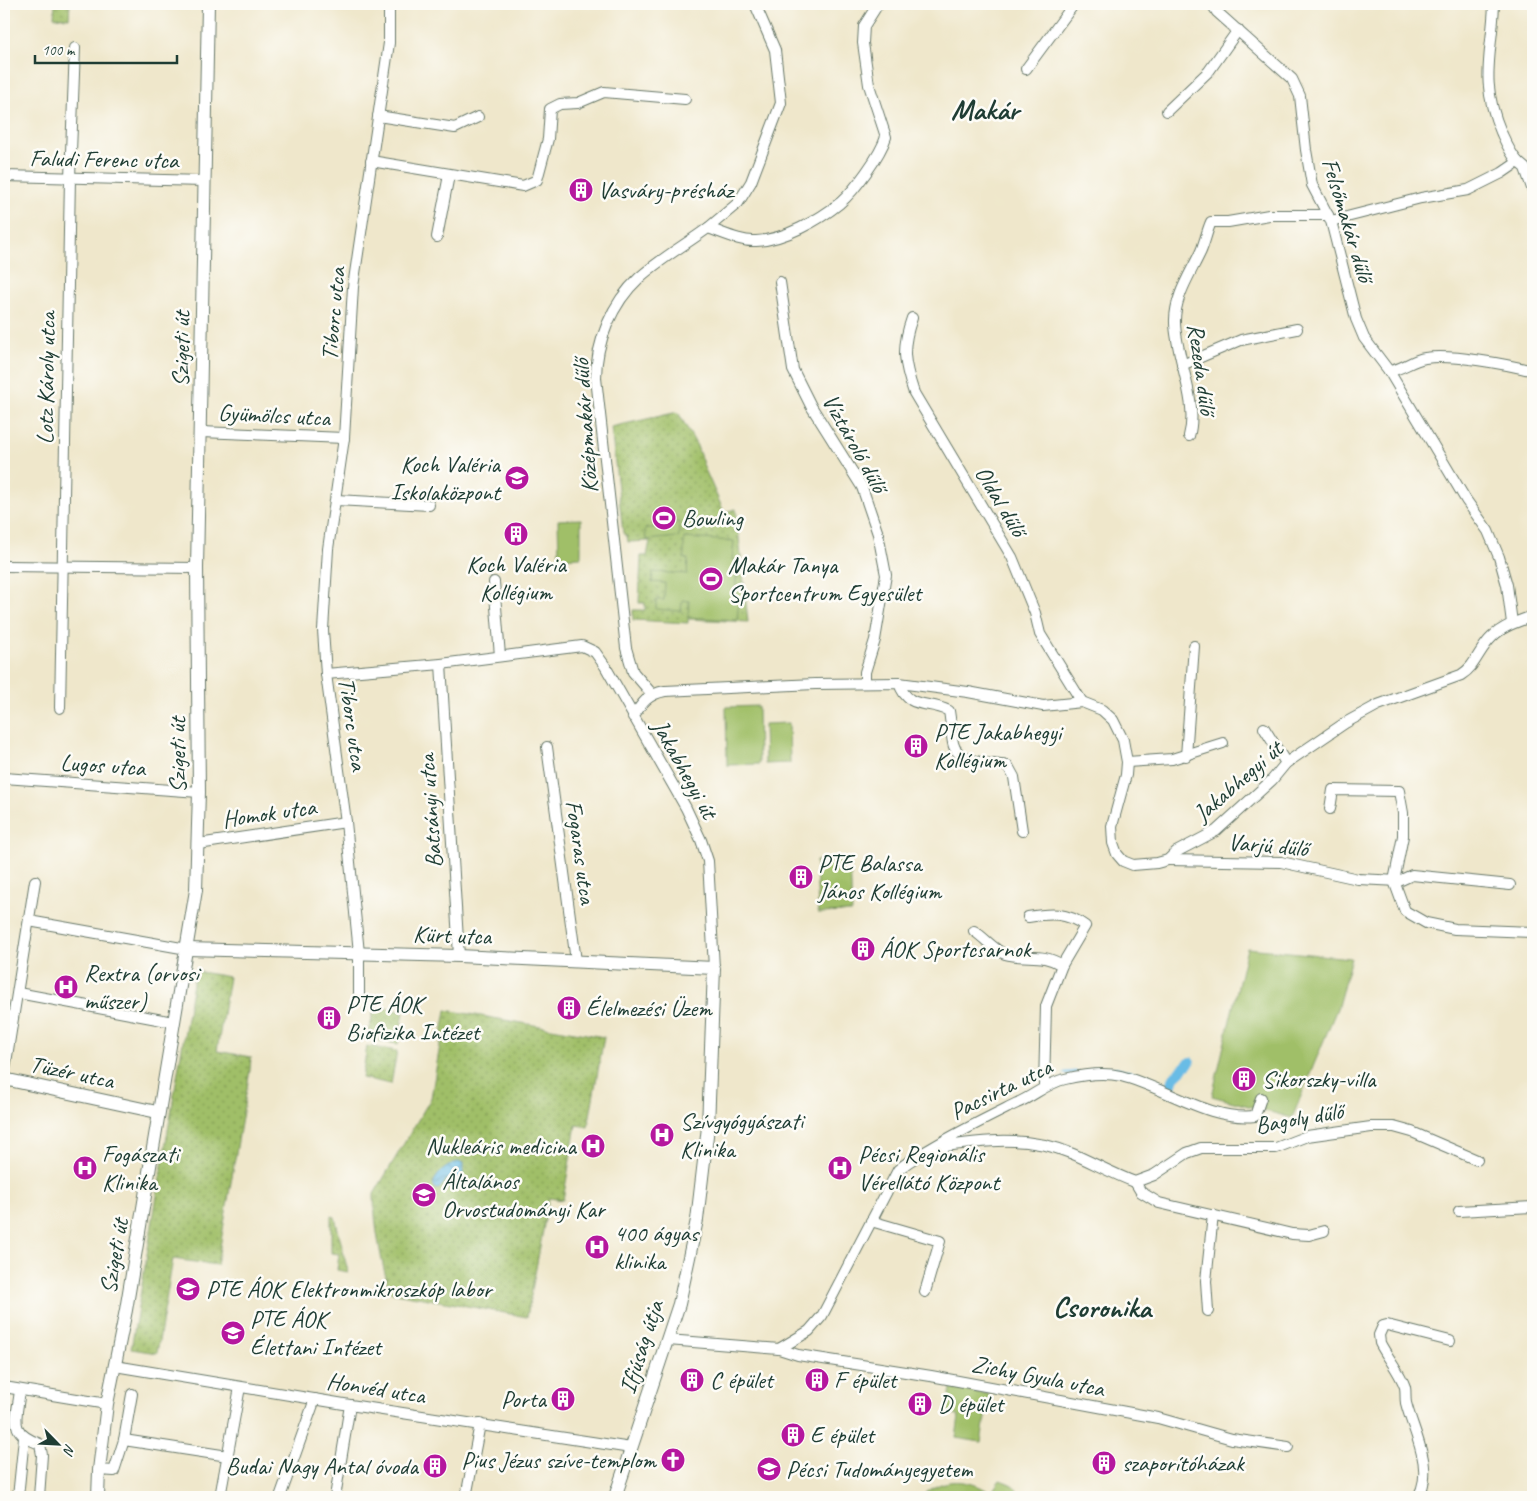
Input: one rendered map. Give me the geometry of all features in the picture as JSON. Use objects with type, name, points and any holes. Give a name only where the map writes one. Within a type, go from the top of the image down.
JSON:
[{"type":"street","name":"Szigeti út","points":[[98,1497],[99,1470],[107,1404],[140,1227],[157,1112],[188,949],[196,890],[199,792],[197,568],[208,4]]},
{"type":"street","name":"Tiborc utca","points":[[359,994],[359,953],[346,822],[326,674],[323,621],[328,549],[344,438],[353,287],[389,42],[389,4]]},
{"type":"street","name":"Középmakár dűlő","points":[[652,694],[633,672],[626,648],[596,357],[601,336],[624,297],[638,279],[708,228],[738,202],[751,182],[781,103],[774,50],[755,4]]},
{"type":"street","points":[[708,228],[744,240],[764,241],[784,234],[812,220],[840,203],[852,190],[880,150],[886,137],[869,85],[863,43],[864,26],[878,4]]},
{"type":"street","points":[[1026,69],[1074,4]]},
{"type":"street","name":"Felsőmakár dűlő","points":[[1212,4],[1217,12],[1292,79],[1300,96],[1312,185],[1330,218],[1356,319],[1364,338],[1389,371],[1466,500],[1488,531],[1499,556],[1507,585],[1512,624]]},
{"type":"street","points":[[1494,4],[1487,56],[1487,82],[1498,124],[1511,155],[1525,168],[1533,190]]},
{"type":"street","points":[[1167,110],[1209,71],[1238,30]]},
{"type":"street","name":"Lotz Károly utca","points":[[60,708],[70,178],[75,48]]},
{"type":"street","points":[[371,161],[523,186],[538,180],[548,139],[550,109],[560,104],[578,103],[604,92],[685,99]]},
{"type":"street","points":[[378,116],[455,128],[478,117]]},
{"type":"street","points":[[1330,218],[1420,198],[1468,190],[1502,173],[1518,162]]},
{"type":"street","points":[[437,236],[449,175]]},
{"type":"street","name":"Faludi Ferenc utca","points":[[4,176],[204,181]]},
{"type":"street","name":"Rezeda dűlő","points":[[1189,436],[1189,399],[1176,337],[1175,314],[1211,222],[1228,222],[1270,215],[1330,218]]},
{"type":"street","name":"Víztároló dűlő","points":[[780,282],[793,370],[810,406],[862,488],[878,534],[886,567],[875,640],[865,672],[865,683]]},
{"type":"street","name":"Oldal dűlő","points":[[912,318],[905,336],[903,350],[906,369],[914,393],[1012,557],[1035,613],[1040,634],[1082,702]]},
{"type":"street","points":[[1182,365],[1241,340],[1297,329]]},
{"type":"street","points":[[1389,371],[1398,369],[1408,362],[1430,358],[1490,364],[1533,371]]},
{"type":"street","name":"Gyümölcs utca","points":[[201,432],[344,438]]},
{"type":"street","points":[[336,500],[430,505]]},
{"type":"street","points":[[4,566],[197,568]]},
{"type":"street","points":[[494,582],[500,656]]},
{"type":"street","name":"Jakabhegyi út","points":[[714,968],[708,861],[705,850],[686,808],[633,717],[643,702],[652,694],[666,691],[865,683],[899,684],[968,692],[1042,706],[1082,702],[1102,710],[1113,720],[1123,740],[1127,762],[1124,788],[1112,826],[1113,844],[1117,854],[1123,860],[1133,864],[1157,863],[1168,860],[1176,852],[1216,831],[1272,780],[1286,763],[1345,723],[1378,705],[1461,675],[1471,669],[1493,635],[1512,624],[1533,616]]},
{"type":"street","points":[[326,674],[441,664],[582,646],[595,652],[633,717]]},
{"type":"street","points":[[1186,756],[1194,646]]},
{"type":"street","name":"Batsányi utca","points":[[441,664],[459,956]]},
{"type":"street","points":[[899,684],[902,695],[909,700],[942,707],[949,711],[953,745],[958,754],[968,759],[1008,766],[1014,777],[1022,831]]},
{"type":"street","points":[[1264,728],[1286,763]]},
{"type":"street","points":[[1127,762],[1172,759],[1224,743]]},
{"type":"street","name":"Fogaras utca","points":[[547,747],[576,962]]},
{"type":"street","name":"Lugos utca","points":[[4,778],[199,792]]},
{"type":"street","name":"Varjú dűlő","points":[[1330,809],[1333,790],[1399,791],[1403,813],[1403,836],[1394,881]]},
{"type":"street","name":"Homok utca","points":[[198,844],[346,822]]},
{"type":"street","name":"Varjú dűlő","points":[[1168,860],[1252,863],[1281,862],[1358,879],[1399,881],[1412,875],[1510,884]]},
{"type":"street","points":[[4,1077],[35,881]]},
{"type":"street","points":[[1394,881],[1405,911],[1426,923],[1455,929],[1533,932]]},
{"type":"street","points":[[1028,918],[1050,913],[1074,917],[1085,926],[1062,965],[1046,1006],[1044,1087]]},
{"type":"street","points":[[29,921],[188,949]]},
{"type":"street","points":[[974,932],[989,941],[993,948],[1004,954],[1045,957],[1062,965]]},
{"type":"street","name":"Kürt utca","points":[[188,949],[459,956],[714,968]]},
{"type":"street","name":"Ifjúság útja","points":[[615,1497],[679,1304],[697,1220],[708,1127],[714,968]]},
{"type":"street","points":[[18,993],[173,1022]]},
{"type":"street","name":"Pacsirta utca","points":[[779,1348],[809,1331],[822,1316],[898,1170],[910,1159],[976,1122],[1019,1103],[1044,1087],[1065,1079],[1104,1074],[1119,1076],[1204,1108],[1242,1118],[1255,1116],[1261,1098]]},
{"type":"street","name":"Tüzér utca","points":[[4,1077],[157,1112]]},
{"type":"street","name":"Tüzér utca","points":[[130,1107],[150,1123],[154,1132]]},
{"type":"street","name":"Bagoly dűlő","points":[[1135,1182],[1154,1175],[1187,1153],[1201,1148],[1276,1148],[1307,1136],[1371,1127],[1394,1127],[1412,1132],[1477,1160]]},
{"type":"street","points":[[930,1149],[982,1140],[1028,1140],[1072,1153],[1108,1172],[1135,1182],[1142,1192],[1159,1203],[1292,1234],[1309,1235],[1324,1231]]},
{"type":"street","points":[[1458,1211],[1533,1207]]},
{"type":"street","points":[[1208,1311],[1206,1281],[1213,1215]]},
{"type":"street","points":[[871,1220],[940,1241],[924,1292]]},
{"type":"street","points":[[1418,1497],[1422,1491],[1424,1468],[1419,1437],[1405,1401],[1405,1387],[1383,1350],[1379,1335],[1383,1326],[1387,1325],[1450,1341]]},
{"type":"street","points":[[668,1340],[779,1348]]},
{"type":"street","points":[[795,1340],[798,1355]]},
{"type":"street","name":"Zichy Gyula utca","points":[[779,1348],[798,1355],[931,1376],[1158,1418],[1232,1439],[1288,1447]]},
{"type":"street","name":"Honvéd utca","points":[[115,1366],[350,1405],[631,1448]]},
{"type":"street","points":[[220,1497],[240,1387]]},
{"type":"street","points":[[4,1388],[107,1404]]},
{"type":"street","points":[[18,1497],[24,1438],[16,1420],[20,1390]]},
{"type":"street","points":[[99,1470],[114,1471],[124,1440],[132,1394]]},
{"type":"street","points":[[280,1497],[315,1399]]},
{"type":"street","points":[[335,1497],[350,1405]]},
{"type":"street","points":[[466,1497],[480,1424]]},
{"type":"street","points":[[24,1438],[40,1444],[42,1455],[39,1497]]},
{"type":"street","points":[[124,1440],[228,1456]]},
{"type":"green space","points":[[55,4],[70,4],[69,18],[54,17]]},
{"type":"green space","points":[[678,412],[697,446],[724,512],[736,509],[748,622],[688,619],[688,623],[633,620],[633,610],[645,610],[645,603],[639,603],[641,556],[647,556],[650,541],[628,542],[627,536],[623,533],[611,427]]},
{"type":"green space","points":[[581,519],[581,557],[559,558],[558,520]]},
{"type":"green space","points":[[679,521],[679,537],[646,540],[645,529],[658,527],[659,530],[662,529],[662,525],[670,526]]},
{"type":"green space","name":"Makár Tanya Sportcentrum Egyesület","points":[[684,538],[734,541],[732,560],[736,560],[736,599],[739,599],[737,620],[688,617],[689,601],[682,600],[681,611],[656,609],[656,600],[664,600],[665,583],[652,582],[653,572],[687,574],[688,559],[684,559]]},
{"type":"green space","points":[[758,706],[759,764],[727,765],[726,707]]},
{"type":"green space","points":[[789,723],[790,763],[765,764],[764,724]]},
{"type":"green space","points":[[850,860],[852,912],[818,913],[816,861]]},
{"type":"green space","points":[[1247,948],[1351,958],[1338,1006],[1292,1118],[1212,1096]]},
{"type":"green space","points":[[195,971],[229,977],[217,1051],[251,1057],[250,1070],[217,1265],[173,1259],[157,1353],[131,1349]]},
{"type":"green space","points":[[374,1006],[404,1012],[398,1044],[368,1039]]},
{"type":"green space","points":[[446,1010],[604,1037],[588,1127],[576,1125],[563,1200],[549,1198],[527,1317],[390,1292],[381,1256],[374,1194],[431,1098]]},
{"type":"green space","points":[[367,1046],[397,1051],[391,1084],[362,1078]]},
{"type":"green space","points":[[331,1216],[335,1217],[348,1272],[337,1270],[339,1254],[331,1253]]},
{"type":"green space","points":[[951,1388],[989,1394],[981,1442],[956,1438],[959,1416],[947,1414]]},
{"type":"green space","points":[[1000,1480],[1015,1487],[1018,1497],[980,1497],[962,1491],[938,1497],[922,1497],[938,1485],[955,1482],[974,1484],[991,1493]]},
{"type":"water","points":[[457,1162],[463,1163],[463,1175],[458,1179],[447,1179],[439,1189],[436,1189],[433,1185],[439,1174]]},
{"type":"waterway","points":[[1171,1086],[1174,1077],[1190,1062]]},
{"type":"waterway","points":[[1102,1069],[1117,1068],[1171,1086]]},
{"type":"waterway","points":[[1065,1073],[1076,1072]]},
{"type":"place","name":"Vasváry-présház","points":[[581,190]]},
{"type":"place","name":"Koch Valéria Iskolaközpont","points":[[517,478]]},
{"type":"place","name":"Bowling","points":[[664,518]]},
{"type":"place","name":"Koch Valéria Kollégium","points":[[516,534]]},
{"type":"place","name":"Makár Tanya Sportcentrum Egyesület","points":[[711,579]]},
{"type":"place","name":"PTE Jakabhegyi Kollégium","points":[[916,746]]},
{"type":"place","name":"PTE Balassa János Kollégium","points":[[801,877]]},
{"type":"place","name":"ÁOK Sportcsarnok","points":[[863,949]]},
{"type":"place","name":"Rextra (orvosi műszer)","points":[[66,987]]},
{"type":"place","name":"Élelmezési Üzem","points":[[569,1008]]},
{"type":"place","name":"PTE ÁOK Biofizika Intézet","points":[[329,1018]]},
{"type":"place","name":"Sikorszky-villa","points":[[1244,1079]]},
{"type":"place","name":"Szívgyógyászati Klinika","points":[[662,1135]]},
{"type":"place","name":"Nukleáris medicina","points":[[593,1146]]},
{"type":"place","name":"Fogászati Klinika","points":[[85,1168]]},
{"type":"place","name":"Pécsi Regionális Vérellátó Központ","points":[[840,1168]]},
{"type":"place","name":"Általános Orvostudományi Kar","points":[[424,1195]]},
{"type":"place","name":"400 ágyas klinika","points":[[597,1247]]},
{"type":"place","name":"PTE ÁOK Elektronmikroszkóp labor","points":[[188,1289]]},
{"type":"place","name":"PTE ÁOK Élettani Intézet","points":[[233,1333]]},
{"type":"place","name":"C épület","points":[[692,1380]]},
{"type":"place","name":"F épület","points":[[817,1380]]},
{"type":"place","name":"Porta","points":[[563,1399]]},
{"type":"place","name":"D épület","points":[[920,1404]]},
{"type":"place","name":"E épület","points":[[793,1435]]},
{"type":"place","name":"Pius Jézus szíve-templom","points":[[673,1460]]},
{"type":"place","name":"szaporítóházak","points":[[1104,1463]]},
{"type":"place","name":"Budai Nagy Antal óvoda","points":[[435,1466]]},
{"type":"place","name":"Pécsi Tudományegyetem","points":[[769,1469]]},
{"type":"district","name":"Makár","points":[[985,109]]},
{"type":"district","name":"Csoronika","points":[[1102,1307]]}]
